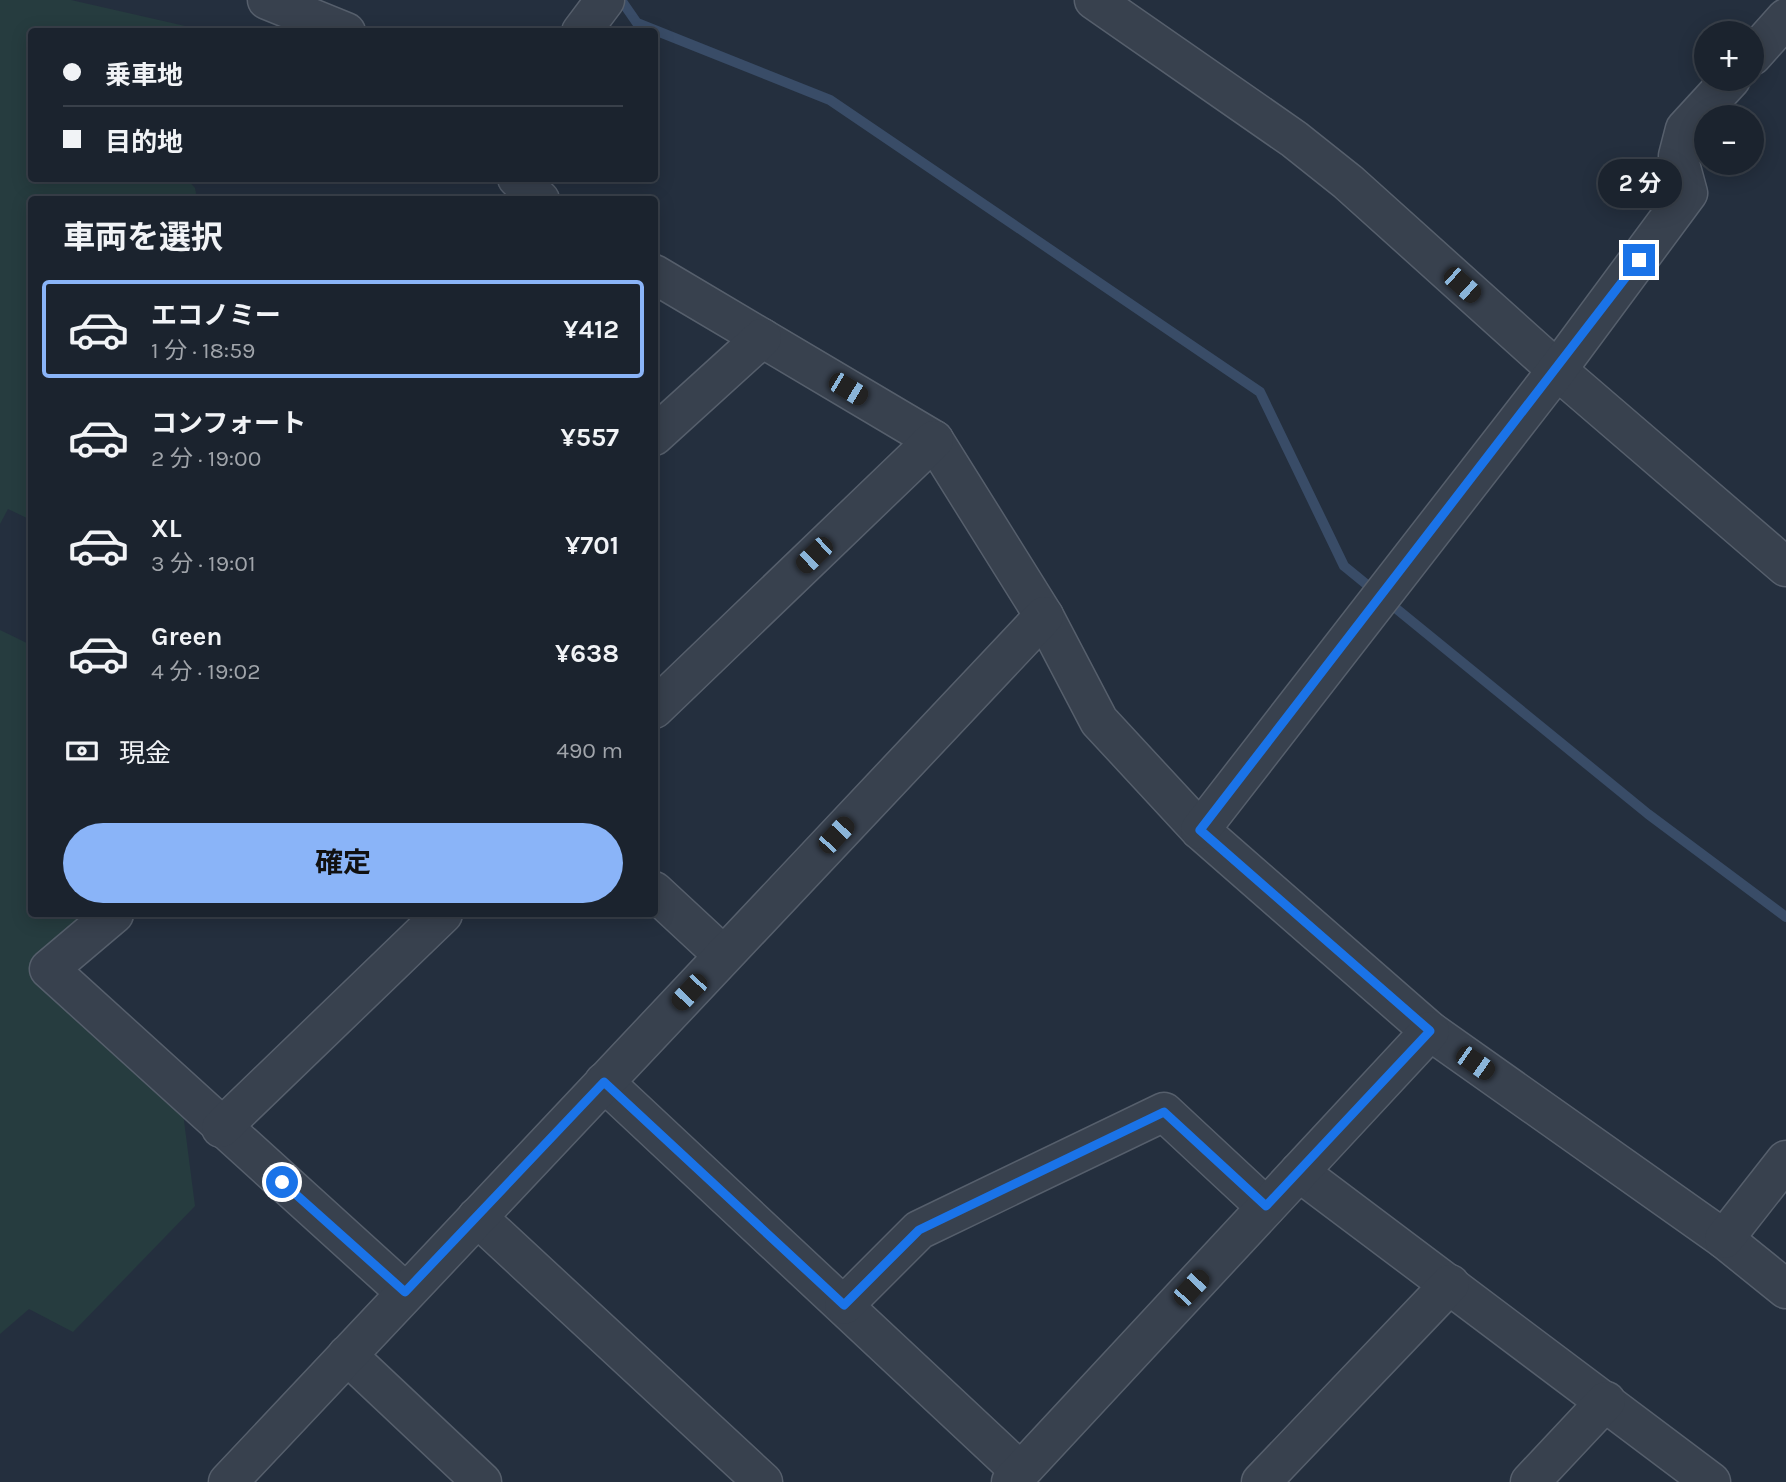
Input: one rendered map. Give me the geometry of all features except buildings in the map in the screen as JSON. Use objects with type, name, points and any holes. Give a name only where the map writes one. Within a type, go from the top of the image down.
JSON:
[{"type":"street","points":[[267,0],[336,28]]},
{"type":"street","points":[[584,28],[605,0]]},
{"type":"street","points":[[1094,0],[1294,139],[1348,182],[1557,370],[1786,567]]},
{"type":"street","points":[[1764,42],[1786,18]]},
{"type":"street","points":[[1200,830],[1557,370],[1688,193],[1678,156],[1685,129],[1720,91]]},
{"type":"street","points":[[521,182],[536,196]]},
{"type":"street","points":[[658,276],[934,440],[1044,616],[1099,721],[1200,830],[1430,1031],[1724,1239],[1786,1289]]},
{"type":"street","points":[[658,432],[762,338]]},
{"type":"street","points":[[658,705],[934,440]]},
{"type":"street","points":[[228,1482],[1044,616]]},
{"type":"street","points":[[658,895],[723,955]]},
{"type":"street","points":[[111,917],[49,970],[405,1292]]},
{"type":"street","points":[[221,1128],[440,917]]},
{"type":"street","points":[[604,1082],[844,1305],[1016,1477],[1430,1031]]},
{"type":"street","points":[[844,1305],[919,1230],[1164,1112],[1266,1206]]},
{"type":"street","points":[[1724,1239],[1786,1160]]},
{"type":"street","points":[[1299,1172],[1711,1482]]},
{"type":"street","points":[[477,1217],[763,1482]]},
{"type":"street","points":[[1261,1482],[1450,1284]]},
{"type":"street","points":[[347,1355],[482,1482]]},
{"type":"street","points":[[1530,1482],[1606,1401]]},
{"type":"green space","points":[[0,0],[71,0],[194,28],[28,28],[28,182],[190,182],[195,188],[196,196],[28,196],[28,519],[8,509],[0,524]]},
{"type":"green space","points":[[0,630],[28,644],[28,917],[90,917],[31,970],[183,1113],[195,1206],[73,1332],[29,1309],[0,1334]]},
{"type":"waterway","points":[[621,0],[637,23],[650,28]]},
{"type":"waterway","points":[[658,31],[830,100],[1260,392],[1344,566],[1648,814],[1786,917]]},
{"type":"route","points":[[282,1182],[405,1292],[604,1082],[844,1305],[919,1230],[1164,1112],[1266,1206],[1430,1031],[1200,830],[1557,370],[1639,260]]}]
